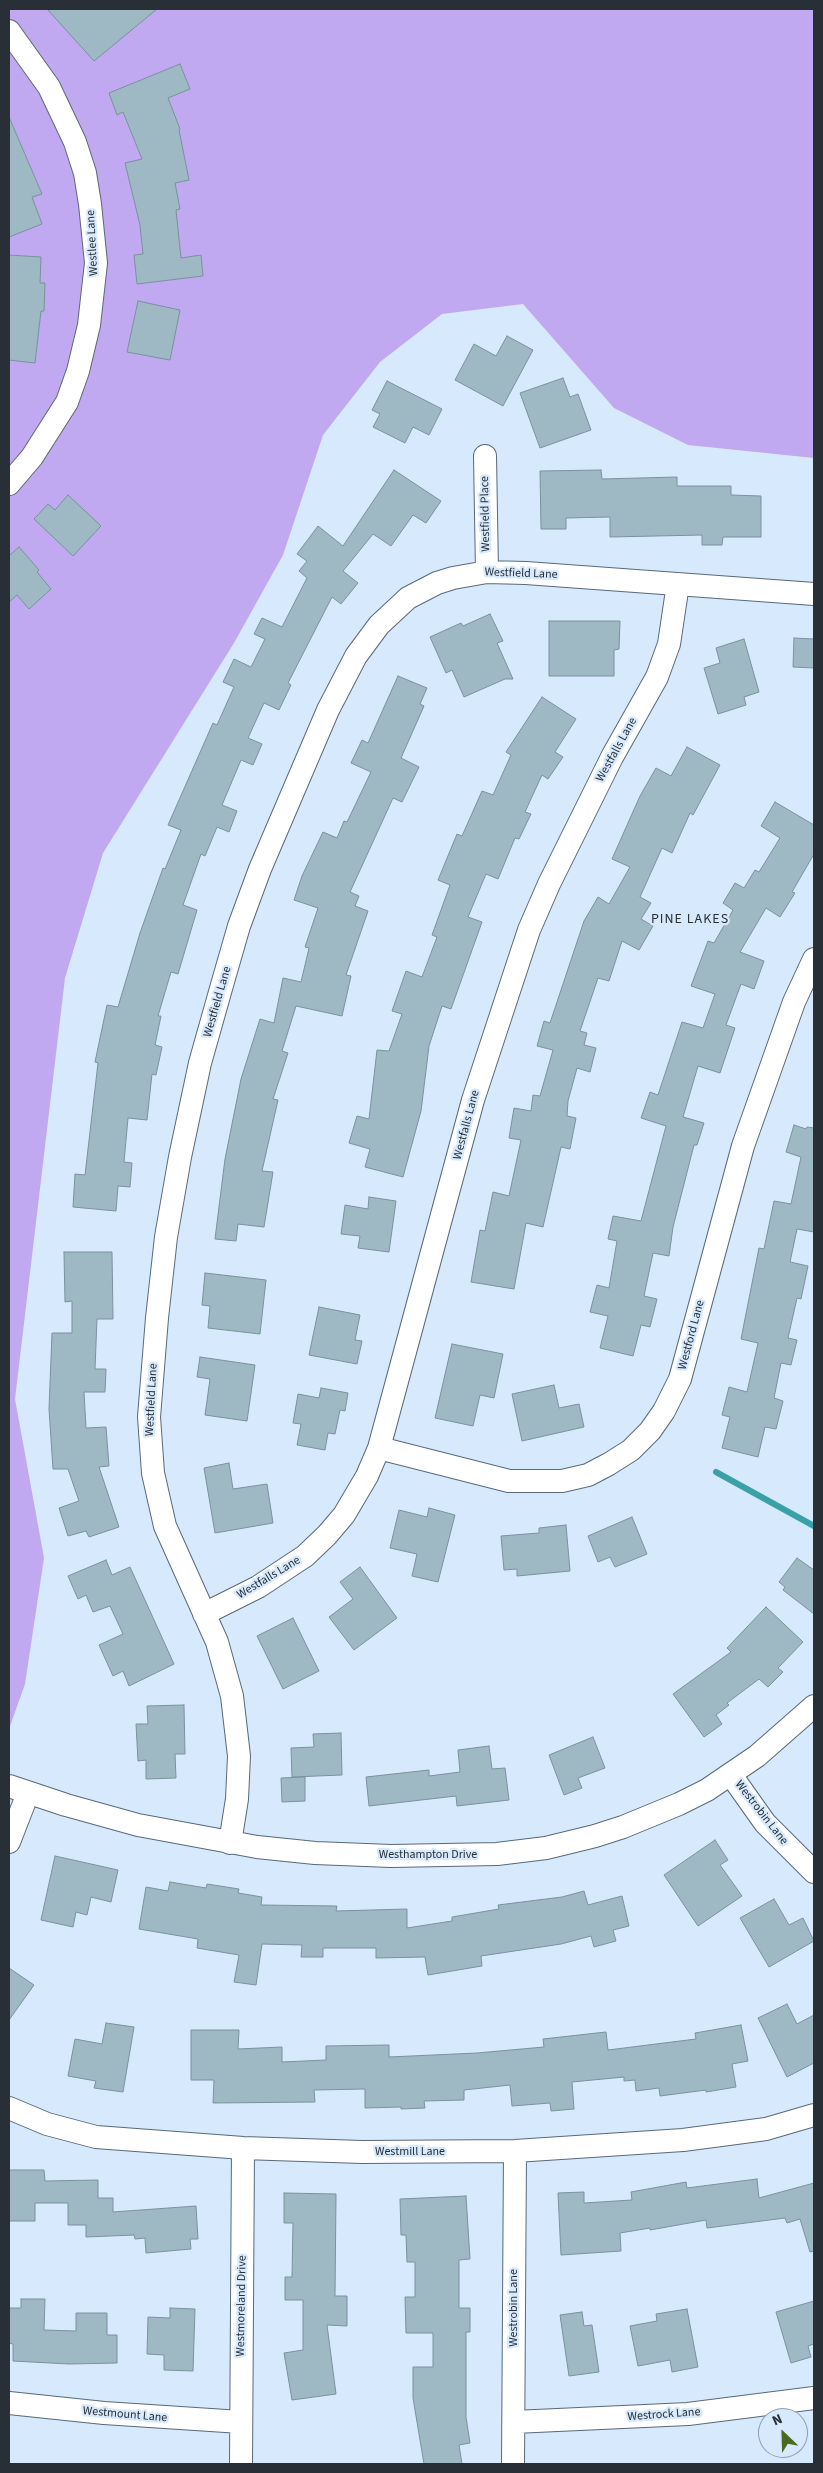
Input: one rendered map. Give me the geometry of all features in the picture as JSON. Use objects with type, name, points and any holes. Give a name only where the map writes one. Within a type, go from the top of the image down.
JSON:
[{"type":"street","name":"Westlee Lane","points":[[9,31],[49,88],[64,115],[75,142],[85,173],[96,263],[89,325],[78,371],[67,402],[32,457],[9,484]]},
{"type":"street","name":"Westfield Place","points":[[485,456],[487,572]]},
{"type":"street","name":"Westfield Lane","points":[[230,1843],[238,1784],[238,1736],[226,1671],[204,1614],[165,1526],[153,1473],[149,1417],[156,1318],[166,1237],[200,1063],[239,926],[260,869],[328,710],[356,656],[379,625],[408,598],[437,582],[487,572],[526,573],[814,594]]},
{"type":"street","name":"Westfalls Lane","points":[[204,1614],[283,1572],[327,1535],[358,1494],[379,1448],[473,1100],[526,939],[549,884],[612,757],[657,677],[671,637],[678,584]]},
{"type":"street","name":"Westford Lane","points":[[379,1448],[509,1481],[562,1481],[588,1475],[608,1464],[631,1450],[650,1431],[664,1410],[680,1379],[743,1146],[778,1043],[814,959]]},
{"type":"street","name":"Westhampton Drive","points":[[18,1790],[138,1824],[230,1843],[315,1853],[390,1856],[472,1856],[523,1851],[570,1842],[623,1827],[680,1804],[731,1775],[781,1736],[814,1706]]},
{"type":"street","name":"Westrobin Lane","points":[[731,1775],[766,1823],[814,1872]]},
{"type":"street","points":[[9,1842],[18,1790]]},
{"type":"street","name":"Westmill Lane","points":[[9,2108],[48,2124],[96,2137],[243,2148],[372,2152],[515,2151],[720,2136],[766,2129],[814,2115]]},
{"type":"street","name":"Westmoreland Drive","points":[[241,2464],[243,2148]]},
{"type":"street","name":"Westrobin Lane","points":[[514,2464],[515,2151]]},
{"type":"street","name":"Westrock Lane","points":[[514,2422],[688,2414],[814,2398]]},
{"type":"street","name":"Westmount Lane","points":[[9,2403],[112,2414],[241,2422]]},
{"type":"shaded area","points":[[9,9],[814,9],[814,458],[688,445],[614,408],[523,304],[442,314],[380,362],[323,435],[283,555],[234,643],[103,853],[65,978],[15,1399],[44,1558],[25,1684],[9,1729]]},
{"type":"building","points":[[47,9],[157,9],[94,61]]},
{"type":"building","points":[[180,64],[190,89],[168,98],[180,129],[189,180],[175,183],[180,209],[176,210],[181,258],[201,255],[203,276],[137,284],[134,255],[143,254],[140,225],[125,163],[142,159],[123,112],[117,115],[109,93]]},
{"type":"building","points":[[9,117],[42,194],[32,197],[42,224],[9,237]]},
{"type":"building","points":[[9,255],[41,257],[40,283],[45,283],[44,311],[41,311],[35,363],[9,360]]},
{"type":"building","points":[[138,301],[180,310],[170,360],[127,352]]},
{"type":"building","points":[[507,336],[533,350],[503,406],[455,380],[474,344],[496,356]]},
{"type":"building","points":[[563,378],[570,397],[578,394],[591,430],[540,448],[520,393]]},
{"type":"building","points":[[387,381],[442,409],[429,435],[413,427],[405,443],[373,427],[380,414],[372,410]]},
{"type":"building","points":[[394,470],[441,501],[426,523],[413,515],[391,546],[373,534],[343,571],[358,583],[341,604],[332,597],[288,683],[291,685],[279,710],[264,703],[248,738],[262,744],[253,765],[241,760],[222,805],[237,811],[229,832],[217,827],[205,856],[201,854],[183,905],[197,910],[178,974],[171,972],[158,1016],[161,1016],[155,1045],[162,1047],[156,1075],[152,1074],[147,1120],[128,1118],[124,1162],[132,1163],[130,1187],[118,1186],[116,1211],[73,1207],[75,1174],[85,1175],[98,1063],[95,1062],[107,1005],[118,1007],[140,933],[163,868],[165,869],[181,830],[168,825],[213,723],[217,725],[234,687],[223,682],[234,659],[251,667],[265,639],[254,634],[262,618],[282,627],[307,578],[299,571],[307,561],[297,554],[318,526],[343,546]]},
{"type":"building","points":[[601,470],[602,479],[677,477],[677,486],[731,486],[731,495],[761,496],[761,537],[723,537],[722,545],[702,545],[702,535],[610,537],[610,517],[566,518],[566,529],[541,529],[540,471]]},
{"type":"building","points":[[68,495],[101,526],[73,556],[34,519],[48,504],[55,510]]},
{"type":"building","points":[[19,547],[39,570],[37,572],[51,589],[29,609],[17,595],[9,602],[9,556]]},
{"type":"building","points":[[490,614],[503,641],[497,643],[513,679],[505,679],[464,697],[452,670],[446,673],[430,637],[461,623],[463,626]]},
{"type":"building","points":[[549,621],[620,621],[619,649],[614,650],[614,676],[549,676]]},
{"type":"building","points":[[794,638],[814,639],[814,668],[793,667]]},
{"type":"building","points":[[744,639],[759,692],[744,697],[746,705],[718,714],[704,668],[720,663],[716,648]]},
{"type":"building","points":[[398,676],[427,688],[420,704],[424,706],[401,758],[419,767],[402,802],[393,798],[350,892],[359,896],[355,906],[368,911],[346,975],[351,976],[342,1016],[296,1006],[282,1051],[288,1053],[273,1099],[278,1100],[262,1171],[273,1172],[264,1227],[238,1224],[236,1241],[215,1239],[225,1159],[241,1079],[260,1019],[274,1023],[283,978],[301,982],[309,948],[305,947],[318,908],[294,900],[302,876],[323,832],[337,838],[344,821],[347,822],[371,772],[351,763],[362,740],[368,743]]},
{"type":"building","points":[[542,697],[576,719],[555,752],[563,757],[548,779],[542,775],[525,812],[531,814],[519,839],[515,838],[498,879],[486,874],[468,917],[482,922],[451,1009],[442,1006],[429,1046],[421,1111],[403,1177],[365,1167],[370,1149],[349,1143],[357,1116],[369,1119],[377,1050],[389,1051],[402,1014],[392,1011],[406,971],[422,977],[437,937],[432,935],[450,885],[438,880],[457,834],[462,836],[482,791],[493,795],[511,755],[506,752]]},
{"type":"building","points":[[687,747],[720,765],[693,815],[690,813],[672,853],[662,848],[640,897],[651,903],[641,919],[653,926],[639,950],[622,941],[609,981],[598,978],[580,1031],[587,1033],[584,1045],[596,1048],[590,1072],[577,1068],[568,1101],[567,1116],[576,1118],[570,1149],[561,1147],[543,1227],[526,1223],[514,1289],[471,1282],[480,1230],[485,1231],[493,1192],[509,1196],[521,1140],[509,1138],[514,1108],[531,1111],[533,1095],[540,1096],[553,1050],[537,1046],[544,1021],[550,1023],[584,921],[598,897],[609,904],[630,867],[612,859],[640,796],[656,768],[671,776]]},
{"type":"building","points":[[775,802],[814,825],[814,854],[792,892],[795,893],[780,917],[766,908],[740,952],[764,961],[754,989],[741,984],[726,1025],[735,1028],[720,1073],[698,1066],[683,1117],[704,1123],[697,1145],[694,1145],[673,1227],[669,1256],[653,1253],[644,1296],[657,1299],[650,1327],[641,1325],[633,1356],[600,1348],[608,1316],[590,1312],[597,1285],[609,1288],[617,1241],[608,1239],[613,1216],[641,1221],[666,1126],[641,1118],[650,1092],[658,1095],[682,1022],[703,1028],[715,994],[691,986],[708,941],[714,943],[733,910],[723,903],[735,883],[744,888],[755,870],[759,872],[780,838],[761,826]]},
{"type":"building","points":[[794,1125],[806,1129],[807,1127],[814,1128],[814,1232],[797,1229],[790,1262],[808,1266],[801,1299],[797,1298],[788,1338],[797,1340],[791,1365],[781,1363],[774,1398],[783,1401],[776,1429],[765,1427],[758,1457],[722,1448],[730,1417],[722,1415],[729,1387],[747,1392],[758,1343],[741,1339],[759,1248],[764,1249],[774,1201],[791,1204],[801,1157],[786,1152]]},
{"type":"building","points":[[369,1197],[396,1201],[389,1252],[358,1248],[360,1236],[341,1234],[345,1205],[368,1209]]},
{"type":"building","points":[[64,1252],[112,1252],[113,1319],[97,1319],[95,1369],[106,1369],[105,1392],[84,1392],[86,1428],[106,1427],[109,1466],[99,1467],[119,1527],[89,1537],[86,1531],[68,1536],[59,1508],[79,1501],[68,1469],[53,1469],[49,1409],[52,1333],[72,1333],[72,1301],[65,1302]]},
{"type":"building","points":[[205,1273],[266,1280],[260,1334],[208,1328],[210,1306],[202,1305]]},
{"type":"building","points":[[319,1307],[360,1315],[355,1340],[362,1341],[357,1364],[309,1355]]},
{"type":"building","points":[[452,1344],[503,1354],[494,1398],[480,1395],[473,1426],[435,1418]]},
{"type":"building","points":[[200,1357],[255,1365],[247,1421],[205,1415],[210,1379],[197,1377]]},
{"type":"building","points":[[554,1385],[559,1408],[579,1404],[584,1427],[522,1441],[512,1394]]},
{"type":"building","points":[[321,1388],[348,1393],[345,1411],[340,1410],[335,1434],[328,1433],[325,1450],[297,1445],[301,1424],[293,1423],[298,1394],[319,1398]]},
{"type":"building","points":[[229,1463],[233,1489],[267,1484],[273,1523],[215,1533],[204,1468]]},
{"type":"building","points":[[429,1508],[455,1515],[438,1582],[412,1576],[417,1554],[390,1548],[399,1510],[427,1517]]},
{"type":"building","points":[[632,1517],[647,1554],[615,1567],[610,1557],[598,1562],[588,1536]]},
{"type":"building","points":[[566,1525],[570,1571],[517,1576],[517,1569],[504,1570],[501,1536],[539,1533],[539,1528]]},
{"type":"building","points":[[797,1558],[814,1570],[814,1614],[783,1590],[785,1587],[779,1582]]},
{"type":"building","points":[[106,1560],[112,1575],[130,1567],[174,1664],[129,1686],[123,1671],[113,1676],[99,1645],[123,1634],[110,1606],[93,1612],[86,1595],[78,1599],[68,1576]]},
{"type":"building","points":[[360,1567],[397,1618],[354,1650],[329,1617],[353,1599],[340,1582]]},
{"type":"building","points":[[766,1607],[803,1642],[778,1668],[783,1672],[768,1687],[759,1679],[727,1703],[729,1705],[716,1715],[722,1724],[704,1737],[673,1694],[731,1652],[727,1648]]},
{"type":"building","points":[[293,1618],[319,1671],[283,1689],[257,1636]]},
{"type":"building","points":[[184,1705],[185,1754],[175,1754],[176,1778],[146,1779],[146,1760],[138,1761],[136,1724],[148,1724],[147,1706]]},
{"type":"building","points":[[341,1733],[342,1775],[292,1777],[291,1748],[314,1747],[313,1734]]},
{"type":"building","points":[[593,1737],[605,1768],[578,1778],[582,1788],[564,1795],[549,1755]]},
{"type":"building","points":[[489,1746],[492,1769],[505,1768],[509,1800],[457,1806],[456,1796],[369,1806],[366,1777],[429,1770],[429,1776],[460,1772],[458,1750]]},
{"type":"building","points":[[305,1777],[305,1801],[282,1802],[281,1778]]},
{"type":"building","points":[[715,1840],[728,1860],[720,1865],[742,1896],[698,1926],[664,1875]]},
{"type":"building","points":[[55,1856],[118,1870],[111,1902],[91,1897],[87,1915],[76,1912],[73,1927],[41,1920]]},
{"type":"building","points":[[170,1882],[206,1888],[207,1884],[239,1889],[238,1893],[262,1897],[261,1905],[337,1906],[336,1911],[407,1909],[407,1928],[452,1921],[452,1917],[499,1909],[498,1905],[562,1897],[584,1891],[588,1905],[622,1896],[629,1926],[613,1930],[616,1941],[594,1947],[591,1936],[561,1944],[481,1956],[482,1966],[428,1975],[425,1957],[376,1958],[376,1948],[323,1948],[323,1957],[301,1957],[302,1945],[262,1944],[256,1985],[234,1982],[239,1955],[197,1948],[198,1939],[139,1929],[146,1887],[168,1891]]},
{"type":"building","points":[[774,1899],[789,1925],[803,1918],[814,1941],[769,1967],[740,1918]]},
{"type":"building","points":[[9,1968],[34,1985],[9,2020]]},
{"type":"building","points":[[787,2004],[797,2024],[814,2015],[814,2063],[787,2077],[758,2018]]},
{"type":"building","points":[[106,2023],[134,2027],[123,2092],[94,2088],[96,2081],[68,2076],[75,2039],[102,2044]]},
{"type":"building","points":[[741,2025],[748,2061],[732,2064],[736,2087],[660,2096],[659,2088],[636,2091],[635,2080],[624,2081],[624,2077],[572,2082],[574,2109],[551,2111],[550,2103],[512,2106],[510,2085],[464,2090],[464,2100],[424,2101],[425,2108],[365,2108],[365,2089],[314,2090],[315,2102],[213,2103],[214,2080],[191,2080],[191,2030],[239,2030],[238,2049],[282,2047],[282,2062],[326,2060],[326,2046],[389,2045],[389,2057],[477,2053],[544,2047],[543,2039],[606,2032],[608,2050],[696,2039],[695,2033]]},
{"type":"building","points":[[9,2170],[44,2170],[45,2181],[98,2180],[98,2198],[113,2198],[113,2212],[196,2206],[198,2239],[190,2239],[191,2249],[146,2253],[145,2238],[135,2239],[134,2235],[86,2237],[86,2225],[68,2225],[68,2203],[35,2203],[35,2221],[9,2221]]},
{"type":"building","points":[[757,2179],[759,2198],[814,2183],[814,2251],[810,2252],[800,2219],[787,2223],[785,2218],[707,2228],[706,2220],[650,2230],[650,2228],[620,2233],[621,2251],[561,2255],[558,2193],[584,2192],[584,2203],[632,2200],[631,2192],[686,2182],[687,2188]]},
{"type":"building","points":[[284,2193],[336,2194],[335,2296],[347,2296],[347,2326],[327,2325],[336,2394],[292,2400],[284,2353],[303,2350],[303,2300],[285,2300],[285,2277],[292,2277],[293,2223],[284,2223]]},
{"type":"building","points":[[466,2196],[470,2259],[459,2260],[459,2308],[470,2308],[470,2332],[466,2332],[466,2417],[470,2443],[459,2445],[462,2464],[424,2464],[413,2398],[413,2367],[433,2367],[433,2333],[406,2333],[405,2297],[415,2297],[415,2262],[407,2262],[406,2235],[401,2235],[400,2199]]},
{"type":"building","points":[[21,2299],[45,2299],[44,2330],[76,2331],[76,2313],[107,2313],[107,2335],[117,2335],[117,2363],[69,2364],[13,2361],[13,2344],[9,2343],[9,2308],[21,2308]]},
{"type":"building","points":[[814,2301],[814,2344],[808,2346],[811,2357],[791,2363],[776,2312]]},
{"type":"building","points":[[170,2308],[195,2309],[193,2371],[164,2370],[164,2355],[147,2354],[148,2317],[170,2318]]},
{"type":"building","points":[[687,2309],[698,2367],[672,2372],[670,2360],[638,2366],[630,2326],[657,2321],[656,2314]]},
{"type":"building","points":[[582,2312],[584,2326],[592,2325],[599,2372],[569,2376],[560,2315]]},
{"type":"waterway","points":[[716,1472],[814,1526]]},
{"type":"district","name":"PINE LAKES","points":[[690,920]]}]
